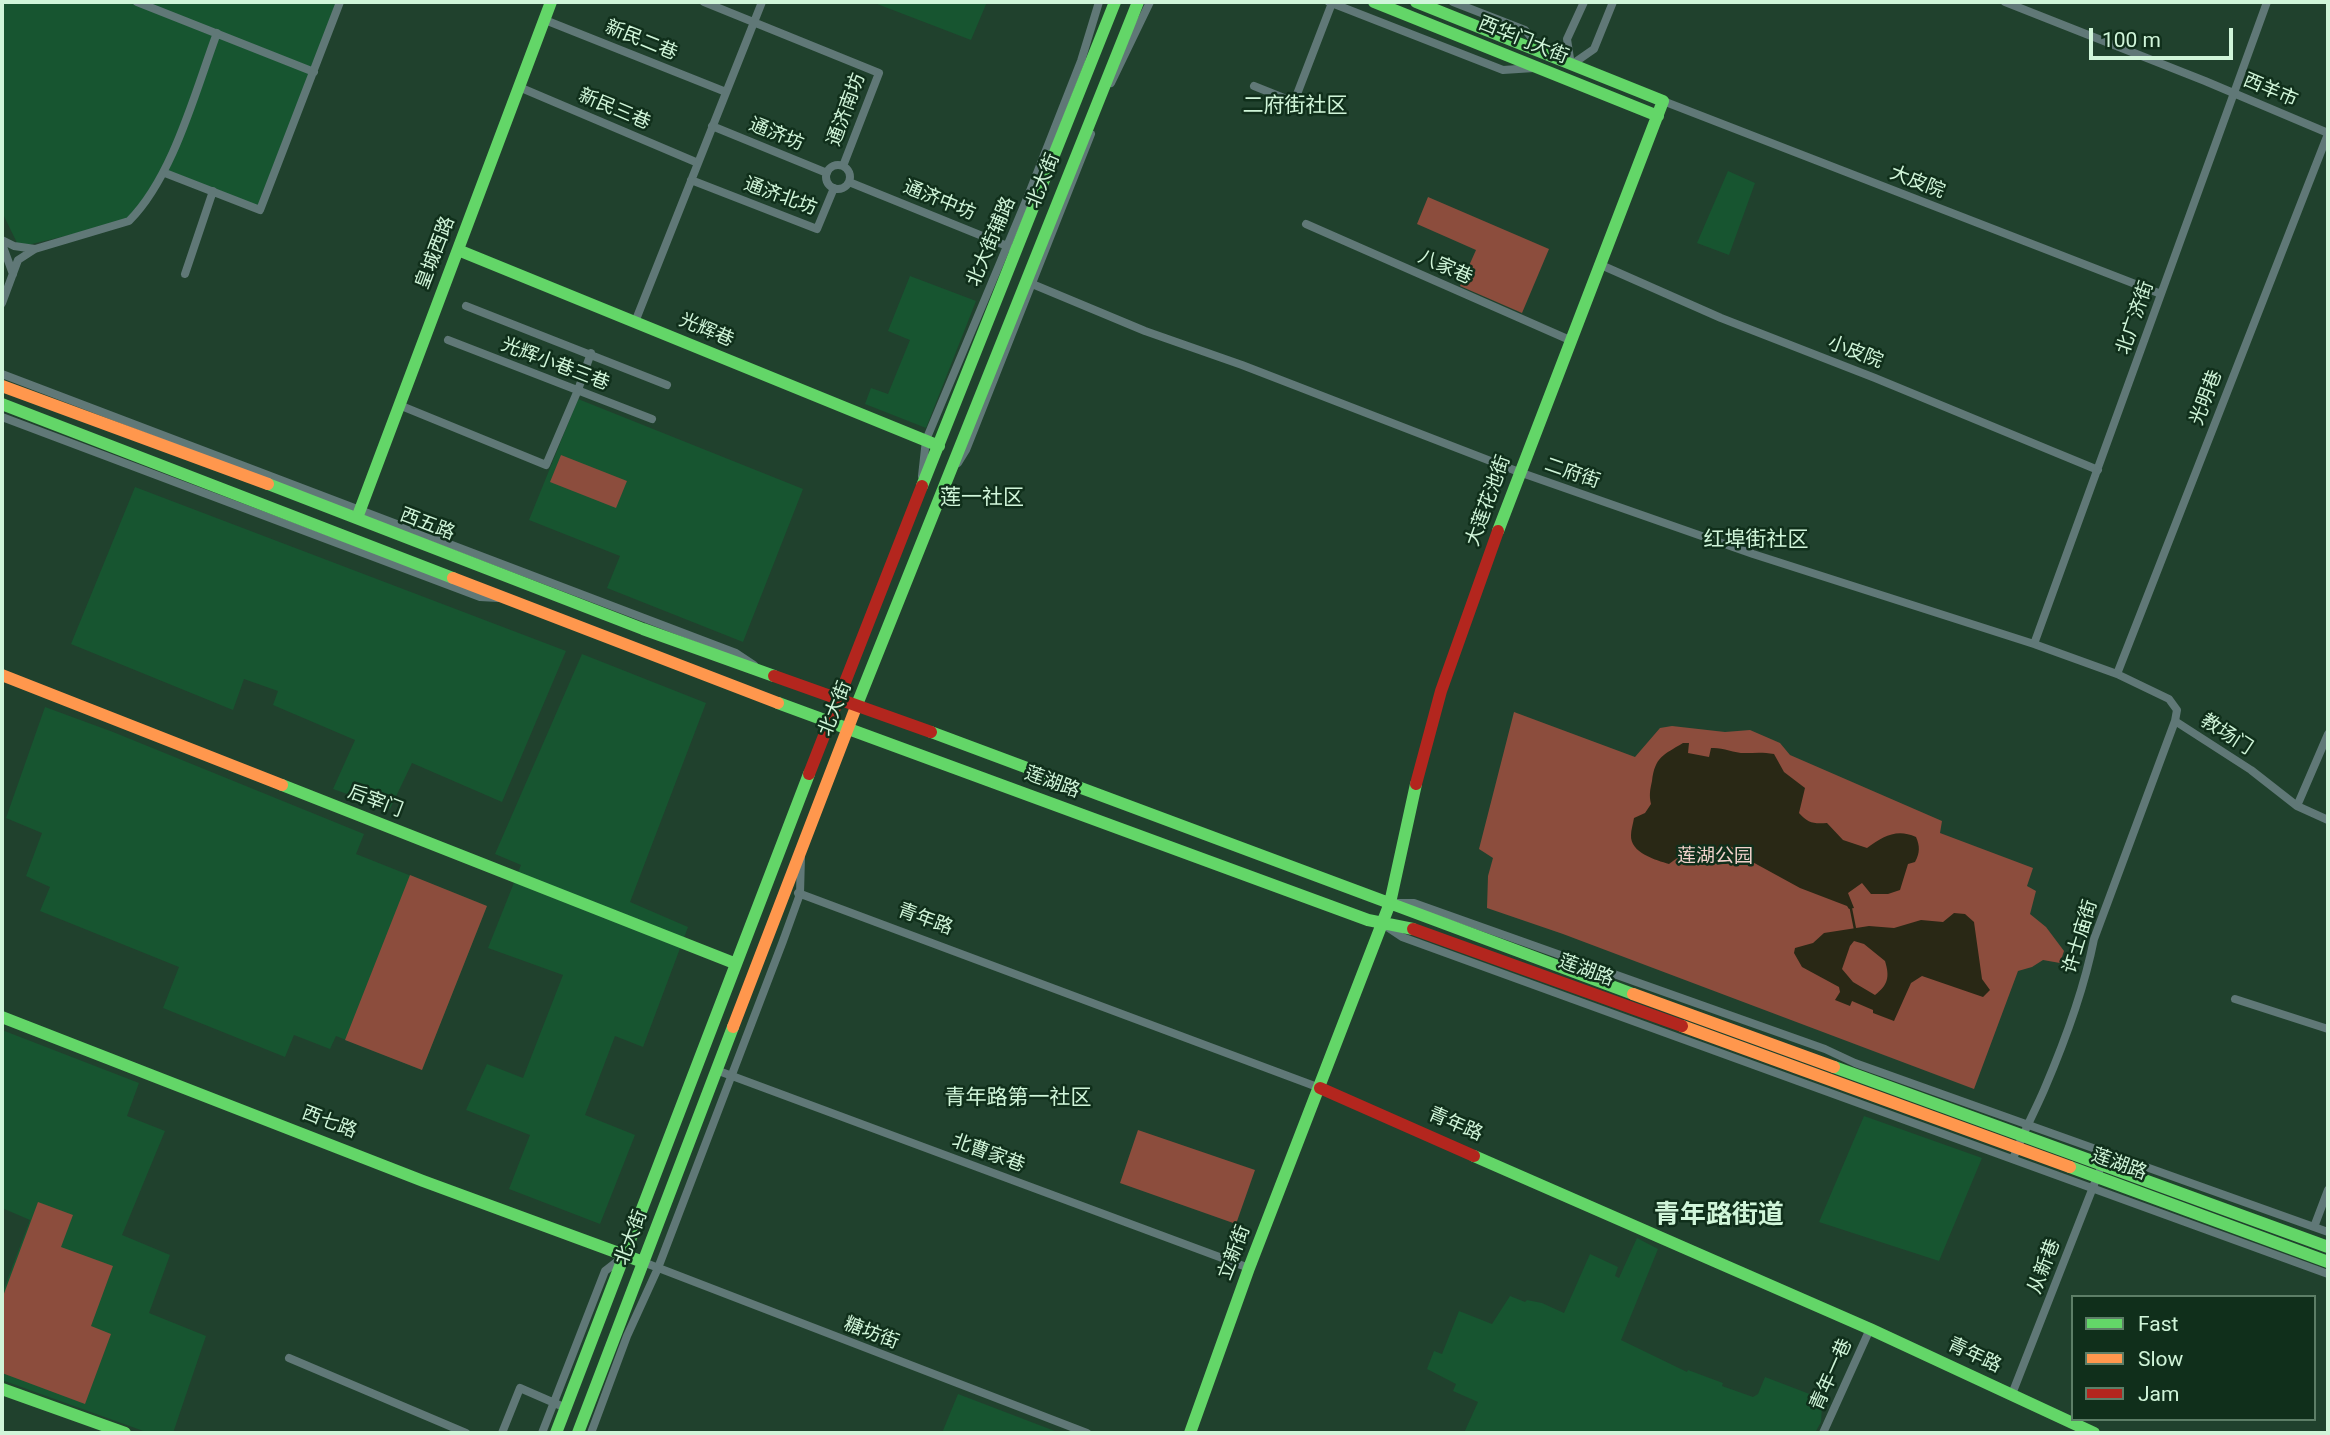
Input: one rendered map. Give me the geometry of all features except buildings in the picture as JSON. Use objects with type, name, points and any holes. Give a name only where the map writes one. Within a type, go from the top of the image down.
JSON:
[{"type":"main road","name":"皇城西路","points":[[358,514],[551,2]]},
{"type":"main road","name":"北大街","points":[[556,1433],[734,963],[920,495],[1013,248],[1115,2]]},
{"type":"main road","name":"北大街","points":[[578,1433],[802,848],[1138,2]]},
{"type":"main road","name":"西华门大街","points":[[1374,2],[1658,116]]},
{"type":"main road","name":"西华门大街","points":[[1416,2],[1663,101]]},
{"type":"main road","name":"大莲花池街","points":[[1381,924],[1390,904],[1422,757],[1437,705],[1519,472],[1663,101]]},
{"type":"main road","name":"光辉巷","points":[[458,250],[939,446]]},
{"type":"main road","name":"西五路","points":[[2,386],[358,514],[638,628],[838,698]]},
{"type":"main road","name":"西五路","points":[[2,404],[829,721]]},
{"type":"main road","name":"后宰门","points":[[2,675],[734,963]]},
{"type":"main road","name":"莲湖路","points":[[838,698],[1650,1000],[2104,1158],[2328,1247]]},
{"type":"main road","name":"莲湖路","points":[[829,721],[1381,924],[1407,927],[2094,1183],[2328,1262]]},
{"type":"main road","name":"立新街","points":[[1190,1433],[1381,924]]},
{"type":"main road","name":"西七路","points":[[2,1017],[423,1181],[643,1262]]},
{"type":"main road","name":"青年路","points":[[1320,1088],[1870,1329],[2091,1433]]},
{"type":"main road","points":[[2,1389],[125,1433]]},
{"type":"street","points":[[137,2],[314,72]]},
{"type":"street","points":[[165,173],[260,209],[340,2]]},
{"type":"street","points":[[704,2],[754,22]]},
{"type":"street","points":[[635,322],[762,2]]},
{"type":"street","name":"北大街辅路","points":[[920,495],[926,440],[1013,248],[1081,61],[1098,2]]},
{"type":"street","points":[[1028,283],[1111,82],[1150,2]]},
{"type":"street","points":[[1254,86],[1294,102],[1331,2],[1503,70],[1540,68]]},
{"type":"street","points":[[1453,2],[1525,30],[1546,55]]},
{"type":"street","points":[[1584,2],[1567,39],[1571,65],[1594,49],[1613,2]]},
{"type":"street","name":"西羊市","points":[[2005,2],[2328,133]]},
{"type":"street","name":"北广济街","points":[[2034,644],[2267,2]]},
{"type":"street","name":"新民二巷","points":[[545,20],[726,92]]},
{"type":"street","name":"通济南坊","points":[[754,22],[879,72],[843,166]]},
{"type":"street","points":[[2,303],[18,260],[35,249],[129,221],[139,211],[165,173],[217,33]]},
{"type":"street","name":"新民三巷","points":[[519,87],[698,163]]},
{"type":"street","name":"大皮院","points":[[1663,101],[2161,294]]},
{"type":"street","name":"通济坊","points":[[712,126],[827,173]]},
{"type":"street","name":"光明巷","points":[[2117,674],[2328,133]]},
{"type":"street","points":[[834,166],[843,166],[849,173],[849,182],[843,188],[834,188],[827,181],[827,173],[834,166]]},
{"type":"street","name":"通济北坊","points":[[691,180],[817,229],[834,188]]},
{"type":"street","name":"通济中坊","points":[[849,182],[1013,248]]},
{"type":"street","points":[[185,274],[213,191]]},
{"type":"street","name":"八家巷","points":[[1306,224],[1572,341]]},
{"type":"street","points":[[2,242],[35,249]]},
{"type":"street","points":[[2,242],[13,274]]},
{"type":"street","name":"小皮院","points":[[1601,265],[1720,318],[1875,378],[2098,470]]},
{"type":"street","name":"二府街","points":[[1028,283],[1145,331],[1242,365],[1519,472],[1753,554],[2034,644],[2117,674]]},
{"type":"street","points":[[466,306],[667,385]]},
{"type":"street","name":"光辉小巷三巷","points":[[448,340],[652,419]]},
{"type":"street","points":[[399,405],[546,465],[578,390],[590,353]]},
{"type":"street","points":[[2,374],[358,514]]},
{"type":"street","points":[[2,417],[480,597],[512,598]]},
{"type":"street","name":"教场门","points":[[2117,674],[2169,699],[2177,710],[2175,721],[2251,770],[2297,806],[2328,820]]},
{"type":"street","name":"许士庙街","points":[[2015,1153],[2044,1091],[2087,976],[2094,939],[2175,721]]},
{"type":"street","points":[[2297,806],[2328,734]]},
{"type":"street","points":[[591,1433],[627,1336],[658,1268],[800,894],[802,848]]},
{"type":"street","name":"青年路","points":[[786,890],[1320,1088]]},
{"type":"street","points":[[2235,999],[2328,1029]]},
{"type":"street","name":"北曹家巷","points":[[716,1070],[1250,1268]]},
{"type":"street","points":[[2104,1158],[2328,1232]]},
{"type":"street","name":"从新巷","points":[[2012,1394],[2104,1158]]},
{"type":"street","points":[[2094,1183],[2328,1274]]},
{"type":"street","points":[[2314,1227],[2328,1190]]},
{"type":"street","points":[[542,1433],[605,1271],[625,1255]]},
{"type":"street","name":"糖坊街","points":[[643,1262],[1087,1433]]},
{"type":"street","name":"青年一巷","points":[[1823,1433],[1870,1329]]},
{"type":"street","points":[[289,1358],[466,1433]]},
{"type":"street","points":[[502,1433],[520,1388],[566,1408]]},
{"type":"shaded area","points":[[2,2],[342,2],[260,210],[165,173],[129,221],[19,247],[2,212]]},
{"type":"shaded area","points":[[872,2],[987,2],[971,40]]},
{"type":"shaded area","points":[[1728,171],[1755,183],[1729,255],[1697,243]]},
{"type":"shaded area","points":[[910,276],[976,301],[926,428],[865,404],[871,388],[888,394],[910,340],[888,331]]},
{"type":"shaded area","points":[[578,399],[803,489],[743,642],[607,588],[620,556],[529,520]]},
{"type":"shaded area","points":[[135,487],[566,651],[502,802],[412,763],[390,809],[333,789],[355,740],[273,705],[278,691],[244,679],[233,710],[71,644]]},
{"type":"shaded area","points":[[582,654],[706,703],[630,902],[688,927],[643,1047],[615,1036],[585,1115],[635,1135],[600,1224],[509,1189],[530,1135],[466,1110],[487,1064],[523,1078],[563,975],[488,948],[521,865],[495,854]]},
{"type":"shaded area","points":[[45,707],[364,834],[356,854],[487,906],[422,1070],[336,1036],[330,1049],[294,1035],[285,1057],[163,1008],[179,967],[40,911],[50,887],[26,876],[42,833],[6,818]]},
{"type":"shaded area","name":"莲湖公园","points":[[1683,743],[1689,743],[1688,753],[1709,757],[1711,748],[1741,753],[1774,754],[1784,772],[1805,788],[1799,813],[1811,822],[1827,823],[1843,840],[1867,848],[1896,833],[1916,837],[1918,856],[1915,862],[1908,864],[1900,890],[1888,894],[1871,894],[1862,883],[1848,893],[1854,908],[1849,909],[1800,888],[1747,859],[1748,853],[1726,845],[1723,851],[1695,849],[1669,864],[1639,851],[1632,841],[1634,818],[1645,813],[1651,804],[1653,773],[1658,762],[1665,754]]},
{"type":"shaded area","points":[[1954,913],[1965,914],[1974,922],[1982,979],[1990,990],[1983,997],[1922,976],[1911,983],[1894,1021],[1852,1001],[1850,1006],[1835,1000],[1840,992],[1839,987],[1802,967],[1794,953],[1795,948],[1813,943],[1824,933],[1869,926],[1894,928],[1921,920],[1943,922]],"holes":[[[1854,941],[1864,944],[1885,961],[1887,967],[1887,980],[1875,995],[1853,982],[1842,969]]]},
{"type":"shaded area","points":[[2,1030],[139,1083],[127,1116],[165,1131],[122,1235],[170,1255],[149,1313],[206,1336],[173,1433],[149,1433],[2,1380],[2,1294],[30,1220],[2,1208]]},
{"type":"shaded area","points":[[1864,1116],[1982,1158],[1939,1261],[1819,1222]]},
{"type":"shaded area","points":[[1637,1238],[1658,1249],[1621,1340],[1687,1372],[1688,1370],[1723,1383],[1722,1386],[1753,1397],[1758,1394],[1765,1377],[1820,1398],[1817,1405],[1822,1407],[1821,1422],[1815,1433],[1464,1433],[1478,1402],[1453,1391],[1456,1384],[1427,1369],[1434,1351],[1442,1354],[1459,1311],[1492,1324],[1510,1296],[1525,1302],[1527,1300],[1542,1303],[1564,1313],[1590,1254],[1618,1267],[1615,1276],[1619,1278]]},
{"type":"shaded area","points":[[958,1394],[1060,1433],[942,1433]]},
{"type":"green space","points":[[1428,197],[1549,249],[1522,313],[1460,286],[1476,250],[1417,224]]},
{"type":"green space","points":[[561,455],[627,481],[616,508],[550,482]]},
{"type":"green space","name":"莲湖公园","points":[[1514,712],[1635,757],[1660,728],[1672,726],[1725,732],[1750,730],[1780,743],[1790,755],[1942,821],[1940,833],[2033,868],[2027,886],[2036,891],[2030,914],[2046,927],[2064,951],[2060,963],[2043,960],[2018,971],[1974,1089],[1563,934],[1487,908],[1488,876],[1493,858],[1479,849]]},
{"type":"green space","points":[[410,875],[487,906],[422,1070],[345,1040]]},
{"type":"green space","points":[[1138,1130],[1255,1170],[1236,1224],[1120,1183]]},
{"type":"green space","points":[[38,1202],[73,1215],[61,1247],[113,1266],[91,1326],[111,1334],[85,1404],[2,1373],[2,1299]]},
{"type":"waterway","points":[[1851,909],[1855,929]]},
{"type":"traffic: fast","points":[[357,518],[551,2]]},
{"type":"traffic: fast","points":[[922,486],[1115,2]]},
{"type":"traffic: fast","points":[[856,707],[1138,2]]},
{"type":"traffic: fast","points":[[1374,2],[1658,116]]},
{"type":"traffic: fast","points":[[1416,2],[1663,101],[1498,531]]},
{"type":"traffic: fast","points":[[458,250],[939,446]]},
{"type":"traffic: fast","points":[[2,404],[453,578]]},
{"type":"traffic: fast","points":[[268,484],[643,629],[774,676]]},
{"type":"traffic: fast","points":[[778,703],[1368,920],[1413,929]]},
{"type":"traffic: fast","points":[[931,732],[1633,994]]},
{"type":"traffic: fast","points":[[556,1433],[809,774]]},
{"type":"traffic: fast","points":[[1190,1433],[1249,1268],[1390,903],[1416,784]]},
{"type":"traffic: fast","points":[[282,785],[734,963]]},
{"type":"traffic: fast","points":[[2,1017],[423,1181],[643,1262]]},
{"type":"traffic: fast","points":[[578,1433],[733,1027]]},
{"type":"traffic: fast","points":[[1834,1067],[2328,1247]]},
{"type":"traffic: fast","points":[[1474,1156],[1870,1329],[2094,1433]]},
{"type":"traffic: fast","points":[[2070,1167],[2328,1262]]},
{"type":"traffic: fast","points":[[2,1389],[125,1433]]},
{"type":"traffic: slow","points":[[2,386],[268,484]]},
{"type":"traffic: slow","points":[[453,578],[778,703]]},
{"type":"traffic: slow","points":[[2,675],[282,785]]},
{"type":"traffic: slow","points":[[733,1027],[856,707]]},
{"type":"traffic: slow","points":[[1633,994],[1834,1067]]},
{"type":"traffic: slow","points":[[1682,1026],[2070,1167]]},
{"type":"traffic: jam","points":[[809,774],[922,486]]},
{"type":"traffic: jam","points":[[1416,784],[1441,691],[1498,531]]},
{"type":"traffic: jam","points":[[774,676],[931,732]]},
{"type":"traffic: jam","points":[[1413,929],[1682,1026]]},
{"type":"traffic: jam","points":[[1320,1088],[1474,1156]]},
{"type":"district","name":"二府街社区","points":[[1295,107]]},
{"type":"district","name":"莲一社区","points":[[982,499]]},
{"type":"district","name":"红埠街社区","points":[[1756,541]]},
{"type":"district","name":"青年路第一社区","points":[[1018,1099]]},
{"type":"district","name":"青年路街道","points":[[1719,1216]]}]
